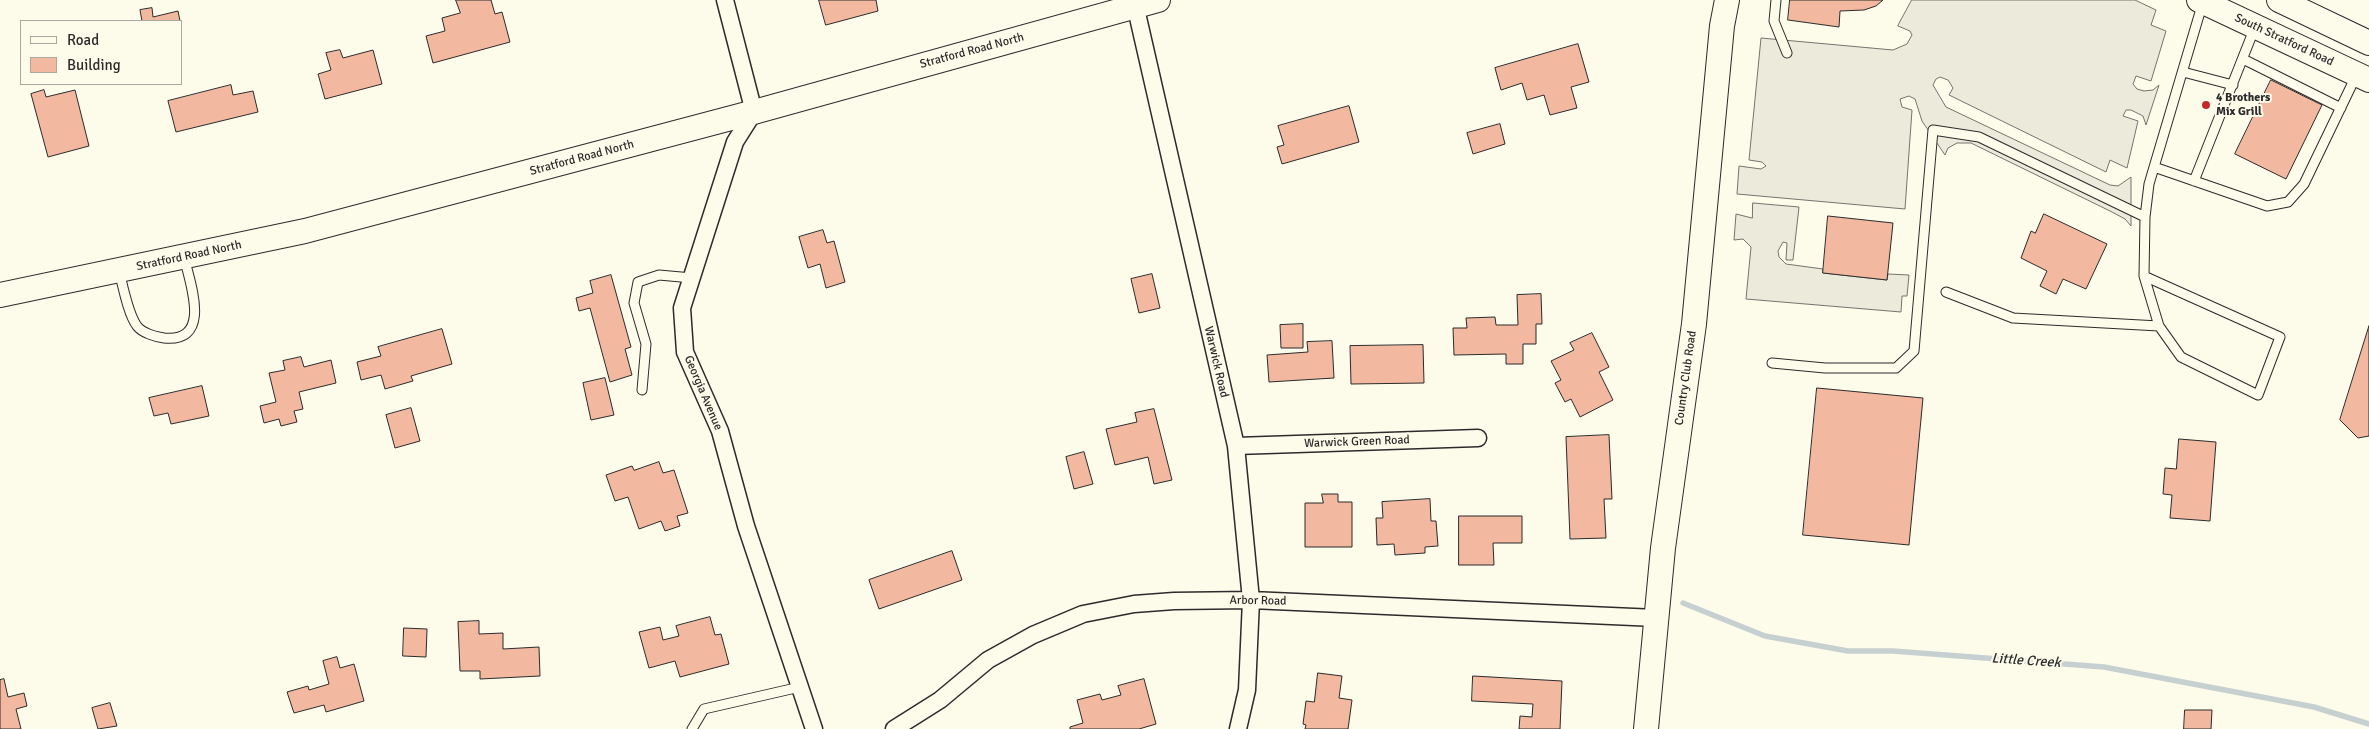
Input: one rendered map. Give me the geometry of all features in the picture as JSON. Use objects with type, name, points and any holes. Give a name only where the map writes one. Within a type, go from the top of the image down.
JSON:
[{"type":"main road","name":"Stratford Road North","points":[[0,295],[300,232],[754,112],[1134,3],[1158,0]]},
{"type":"main road","name":"Country Club Road","points":[[1718,0],[1722,26]]},
{"type":"main road","name":"Country Club Road","points":[[1646,729],[1663,548],[1694,324],[1722,26],[1728,0]]},
{"type":"main road","points":[[2279,0],[2369,43]]},
{"type":"main road","name":"South Stratford Road","points":[[2202,1],[2363,77]]},
{"type":"street","points":[[725,0],[754,112]]},
{"type":"street","name":"Warwick Road","points":[[1134,3],[1236,446],[1251,600],[1247,690],[1238,729]]},
{"type":"street","name":"Georgia Avenue","points":[[754,112],[734,142],[682,308],[685,352],[720,431],[746,526],[814,729]]},
{"type":"street","name":"Warwick Green Road","points":[[1236,446],[1478,438]]},
{"type":"street","name":"Arbor Road","points":[[894,729],[940,700],[988,660],[1032,635],[1083,614],[1134,604],[1174,601],[1251,600],[1656,618]]},
{"type":"lane","points":[[1776,0],[1774,22],[1787,53]]},
{"type":"lane","points":[[2144,276],[2280,337],[2258,395],[2181,357],[2159,326],[2144,276],[2149,184],[2183,72],[2202,1]]},
{"type":"lane","points":[[2194,181],[2255,26]]},
{"type":"lane","points":[[2243,59],[2341,108]]},
{"type":"lane","points":[[2183,72],[2232,85]]},
{"type":"lane","points":[[2154,167],[2266,206],[2288,202],[2304,184],[2341,108],[2363,77]]},
{"type":"lane","points":[[1772,364],[1826,368],[1896,368],[1914,351],[1932,130],[1979,137],[2146,217]]},
{"type":"lane","points":[[118,270],[137,326],[145,332],[164,338],[176,337],[186,334],[193,326],[196,316],[184,256]]},
{"type":"lane","points":[[642,390],[646,344],[634,303],[638,282],[659,276],[692,278]]},
{"type":"lane","points":[[1946,292],[2013,318],[2159,326]]},
{"type":"lane","points":[[692,729],[704,709],[800,687]]},
{"type":"shaded area","points":[[1912,0],[2135,0],[2156,10],[2151,25],[2166,31],[2151,81],[2136,76],[2133,84],[2137,89],[2144,91],[2153,90],[2159,85],[2146,125],[2143,116],[2131,110],[2126,110],[2123,116],[2138,121],[2127,168],[2110,160],[2106,172],[1949,95],[1953,88],[1948,80],[1940,77],[1936,79],[1933,85],[1946,107],[2110,185],[2118,186],[2131,177],[2131,226],[2125,219],[2112,212],[1971,143],[1957,143],[1948,148],[1945,155],[1922,121],[1915,99],[1909,96],[1900,99],[1902,107],[1912,110],[1905,209],[1737,194],[1739,166],[1761,169],[1766,166],[1762,162],[1749,160],[1761,38],[1893,50],[1907,44],[1912,35],[1910,31],[1898,26]]},
{"type":"shaded area","points":[[1753,203],[1799,207],[1793,260],[1786,260],[1787,243],[1783,242],[1778,251],[1779,257],[1786,264],[1823,269],[1823,273],[1887,280],[1888,274],[1909,275],[1907,296],[1902,296],[1901,312],[1746,299],[1751,247],[1743,239],[1734,240],[1736,214],[1752,218]]},
{"type":"building","points":[[456,0],[491,0],[495,14],[502,12],[510,42],[433,63],[426,36],[445,31],[442,18],[460,13]]},
{"type":"building","points":[[819,0],[876,0],[878,11],[826,25]]},
{"type":"building","points":[[1790,0],[1883,0],[1876,6],[1864,10],[1840,11],[1839,27],[1788,20]]},
{"type":"building","points":[[152,8],[153,17],[178,11],[180,20],[142,20],[140,10]]},
{"type":"building","points":[[1578,44],[1589,82],[1571,87],[1577,108],[1550,115],[1544,95],[1527,100],[1522,83],[1501,90],[1495,68]]},
{"type":"building","points":[[340,50],[343,58],[373,50],[382,84],[325,99],[318,74],[331,70],[326,53]]},
{"type":"building","points":[[2271,80],[2322,105],[2286,179],[2235,154]]},
{"type":"building","points":[[231,85],[233,95],[253,91],[258,112],[176,132],[168,101]]},
{"type":"building","points":[[44,90],[46,97],[75,90],[89,146],[48,157],[31,94]]},
{"type":"building","points":[[1349,106],[1359,142],[1282,164],[1277,147],[1284,145],[1278,126]]},
{"type":"building","points":[[1500,124],[1505,144],[1473,154],[1467,133]]},
{"type":"building","points":[[2044,214],[2107,244],[2086,289],[2063,279],[2056,294],[2040,286],[2047,271],[2021,258],[2031,231],[2035,233]]},
{"type":"building","points":[[1828,216],[1893,223],[1887,280],[1823,273]]},
{"type":"building","points":[[823,230],[827,243],[834,241],[845,282],[826,288],[820,264],[808,268],[799,237]]},
{"type":"building","points":[[1152,274],[1160,308],[1139,313],[1131,279]]},
{"type":"building","points":[[611,275],[631,347],[625,349],[632,375],[610,382],[590,308],[579,311],[576,298],[593,293],[590,281]]},
{"type":"building","points":[[1541,294],[1542,324],[1536,324],[1536,344],[1523,344],[1523,364],[1506,364],[1506,354],[1454,355],[1453,328],[1467,328],[1466,318],[1495,317],[1496,325],[1518,325],[1517,295]]},
{"type":"building","points":[[1303,324],[1303,348],[1281,348],[1280,325]]},
{"type":"building","points":[[2369,326],[2369,436],[2358,438],[2340,420]]},
{"type":"building","points":[[442,329],[452,364],[411,376],[413,381],[385,389],[381,375],[361,380],[357,362],[381,356],[378,347]]},
{"type":"building","points":[[1592,333],[1609,367],[1599,372],[1613,400],[1580,417],[1571,399],[1565,402],[1555,383],[1561,380],[1551,361],[1574,350],[1570,343]]},
{"type":"building","points":[[1332,341],[1334,378],[1269,382],[1267,355],[1308,352],[1307,342]]},
{"type":"building","points":[[1423,345],[1424,383],[1351,384],[1350,346]]},
{"type":"building","points":[[301,357],[304,367],[331,360],[336,383],[299,392],[303,409],[294,411],[297,422],[281,426],[279,419],[264,423],[260,406],[276,402],[269,373],[285,370],[283,361]]},
{"type":"building","points":[[605,378],[614,415],[591,420],[583,383]]},
{"type":"building","points":[[202,386],[209,416],[171,424],[168,413],[154,416],[149,398]]},
{"type":"building","points":[[1817,388],[1923,398],[1909,545],[1803,535]]},
{"type":"building","points":[[411,408],[420,441],[395,448],[386,415]]},
{"type":"building","points":[[1154,409],[1172,480],[1154,484],[1148,457],[1115,465],[1106,429],[1137,422],[1135,413]]},
{"type":"building","points":[[1609,435],[1612,499],[1604,499],[1606,538],[1570,539],[1566,437]]},
{"type":"building","points":[[2179,439],[2216,442],[2210,521],[2170,518],[2172,495],[2163,494],[2165,468],[2176,469]]},
{"type":"building","points":[[1084,452],[1093,484],[1074,489],[1066,457]]},
{"type":"building","points":[[659,462],[663,473],[674,470],[688,513],[677,516],[680,526],[665,531],[661,521],[639,529],[628,497],[615,501],[606,475],[632,466],[634,470]]},
{"type":"building","points":[[1322,494],[1338,494],[1338,502],[1352,502],[1352,547],[1305,547],[1305,503],[1323,503]]},
{"type":"building","points":[[1430,499],[1431,521],[1436,521],[1438,546],[1425,547],[1425,553],[1395,555],[1394,544],[1377,545],[1376,518],[1383,518],[1382,502]]},
{"type":"building","points":[[1459,516],[1522,516],[1522,543],[1493,543],[1494,565],[1459,565]]},
{"type":"building","points":[[952,551],[962,580],[879,609],[869,580]]},
{"type":"building","points":[[710,617],[715,635],[721,634],[729,664],[680,677],[675,661],[649,668],[639,632],[660,627],[663,640],[679,636],[676,626]]},
{"type":"building","points":[[479,621],[479,634],[503,633],[503,649],[539,647],[540,676],[480,679],[480,671],[460,671],[458,622]]},
{"type":"building","points":[[404,628],[427,629],[426,657],[403,656]]},
{"type":"building","points":[[337,657],[340,668],[354,664],[364,701],[326,712],[324,705],[294,713],[287,692],[308,686],[309,690],[329,684],[323,661]]},
{"type":"building","points":[[1318,673],[1342,676],[1339,698],[1352,700],[1348,729],[1305,729],[1306,725],[1303,724],[1306,701],[1314,702]]},
{"type":"building","points":[[1473,676],[1562,681],[1560,729],[1519,729],[1520,716],[1532,717],[1533,704],[1472,701]]},
{"type":"building","points":[[4,679],[8,697],[24,693],[27,706],[16,709],[21,729],[0,729],[0,680]]},
{"type":"building","points":[[1144,679],[1156,724],[1139,729],[1070,729],[1070,727],[1083,723],[1077,700],[1100,694],[1102,700],[1121,695],[1118,686]]},
{"type":"building","points":[[110,703],[117,726],[98,729],[92,708]]},
{"type":"building","points":[[2185,710],[2212,710],[2211,729],[2184,729]]},
{"type":"waterway","name":"Little Creek","points":[[1683,603],[1765,636],[1848,651],[1893,651],[2104,667],[2314,707],[2369,724]]},
{"type":"place","name":"4 Brothers Mix Grill","points":[[2206,105]]}]
